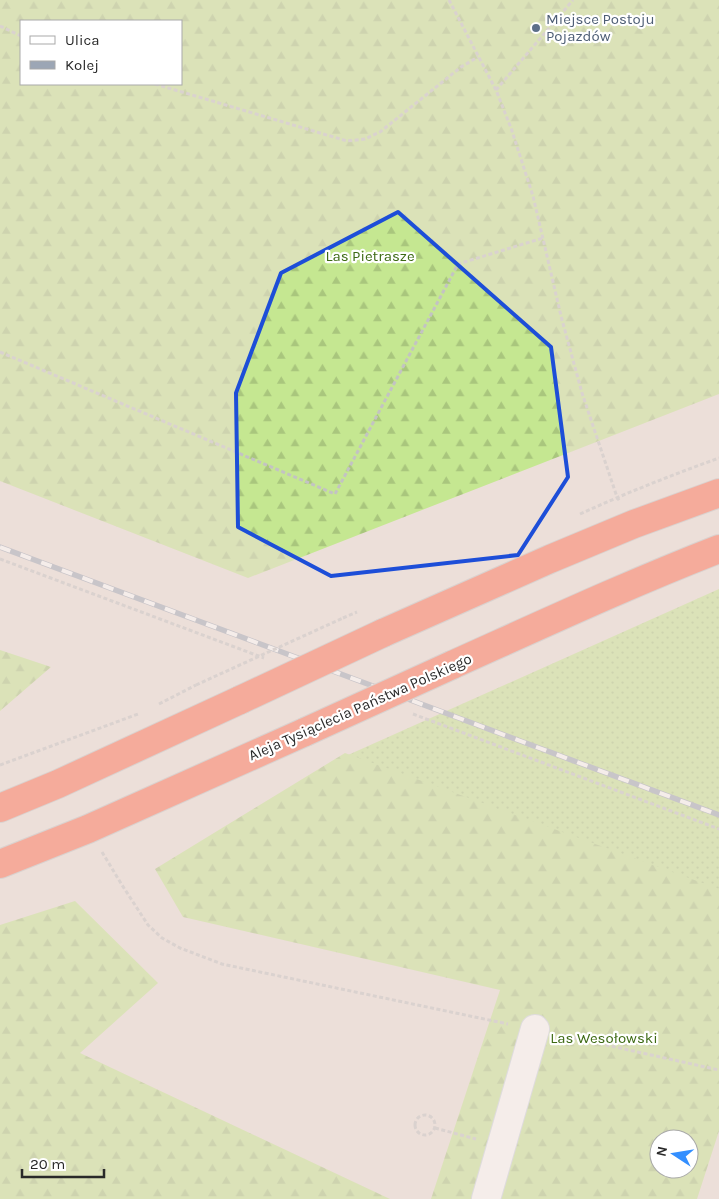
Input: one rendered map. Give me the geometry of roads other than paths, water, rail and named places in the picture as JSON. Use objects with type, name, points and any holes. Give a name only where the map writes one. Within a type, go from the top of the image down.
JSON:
[{"type":"highway","points":[[0,808],[58,784],[383,633],[550,559],[634,524],[719,493]]},
{"type":"highway","name":"Aleja Tysiąclecia Państwa Polskiego","points":[[0,864],[88,829],[452,664],[682,563],[719,549]]},
{"type":"lane","points":[[486,1199],[535,1029]]},
{"type":"railway","points":[[0,547],[719,815]]},
{"type":"place","name":"Miejsce Postoju Pojazdów","points":[[536,28]]},
{"type":"park label","name":"Las Pietrasze","points":[[370,256]]},
{"type":"park label","name":"Las Wesołowski","points":[[604,1038]]}]
